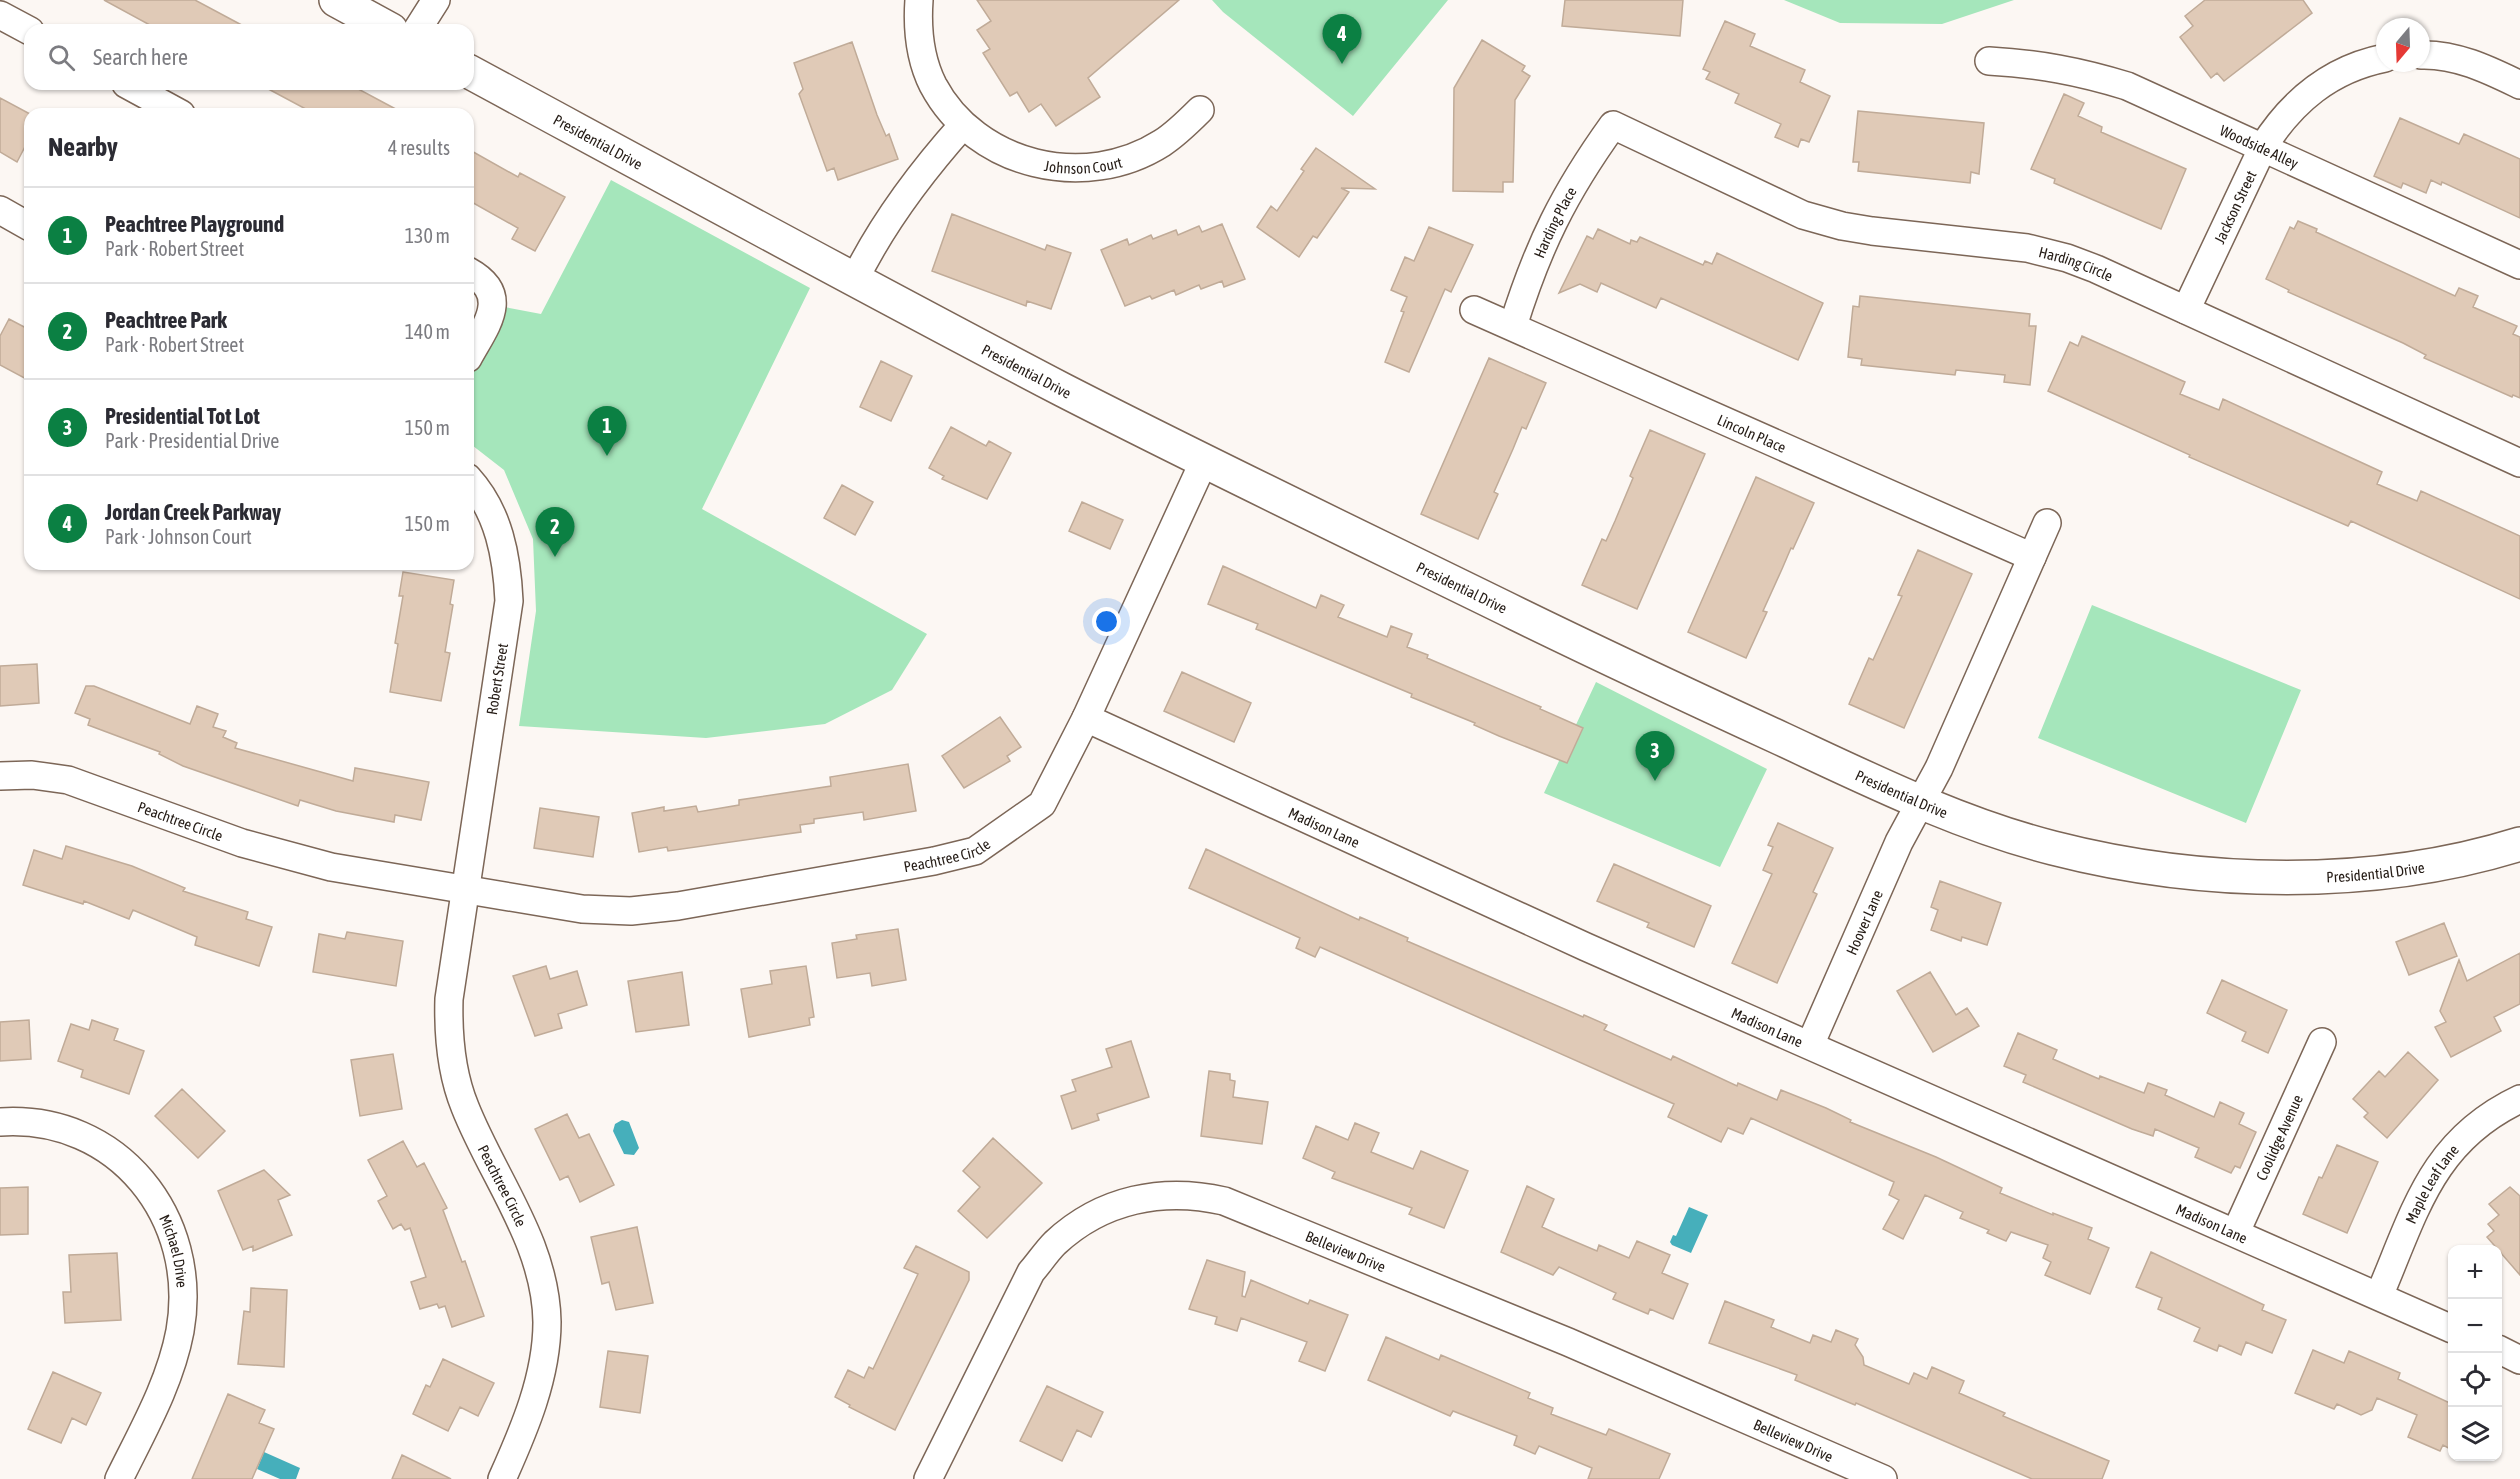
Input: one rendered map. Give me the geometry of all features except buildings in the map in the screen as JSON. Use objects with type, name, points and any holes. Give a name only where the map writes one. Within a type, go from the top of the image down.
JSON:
[{"type":"street","points":[[336,0],[381,24]]},
{"type":"street","points":[[421,24],[436,0]]},
{"type":"street","name":"Johnson Court","points":[[919,0],[918,23],[932,83],[949,110],[963,125],[985,142],[1016,158],[1048,166],[1082,168],[1110,165],[1137,156],[1162,143],[1200,110]]},
{"type":"street","points":[[0,15],[24,28]]},
{"type":"street","points":[[2430,56],[2458,59],[2520,85]]},
{"type":"street","name":"Jackson Street","points":[[2186,310],[2263,147],[2278,122],[2303,96],[2332,76],[2364,62],[2376,60]]},
{"type":"street","name":"Woodside Alley","points":[[1989,61],[2040,64],[2090,74],[2151,96],[2520,265]]},
{"type":"street","name":"Presidential Drive","points":[[474,74],[855,279],[1204,461],[1592,651],[1852,772],[1994,830],[2053,848],[2145,867],[2269,878],[2391,871],[2451,861],[2520,844]]},
{"type":"street","points":[[137,90],[170,108]]},
{"type":"street","points":[[855,279],[892,213],[925,167],[963,125]]},
{"type":"street","name":"Harding Circle","points":[[1613,125],[1803,215],[1842,226],[1872,231],[2027,248],[2067,258],[2096,269],[2520,463]]},
{"type":"street","name":"Harding Place","points":[[1513,326],[1530,272],[1552,220],[1580,171],[1613,125]]},
{"type":"street","points":[[0,210],[24,224]]},
{"type":"street","points":[[474,274],[483,279],[491,291],[494,305],[490,318],[474,347]]},
{"type":"street","name":"Lincoln Place","points":[[1474,310],[2032,557]]},
{"type":"street","name":"Peachtree Circle","points":[[0,776],[32,775],[68,780],[242,843],[331,867],[582,909],[631,911],[678,906],[934,861],[975,851],[1042,804],[1086,718],[1204,461]]},
{"type":"street","name":"Robert Street","points":[[465,889],[509,601],[508,571],[502,541],[492,514],[474,487]]},
{"type":"street","points":[[1921,801],[1939,768],[2047,523]]},
{"type":"street","name":"Madison Lane","points":[[1086,718],[1577,943],[2448,1327]]},
{"type":"street","name":"Hoover Lane","points":[[1810,1045],[1899,842],[1921,801]]},
{"type":"street","name":"Peachtree Circle","points":[[465,889],[449,999],[448,1033],[455,1074],[464,1106],[534,1251],[542,1279],[547,1322],[544,1358],[526,1426],[502,1479]]},
{"type":"street","name":"Coolidge Avenue","points":[[2236,1232],[2322,1042]]},
{"type":"street","name":"Maple Leaf Lane","points":[[2379,1296],[2428,1182],[2450,1150],[2472,1128],[2520,1099]]},
{"type":"street","name":"Michael Drive","points":[[0,1122],[20,1121],[54,1126],[87,1138],[117,1156],[138,1177],[153,1195],[167,1220],[178,1254],[183,1292],[180,1330],[163,1388],[119,1479]]},
{"type":"street","name":"Belleview Drive","points":[[928,1479],[1031,1272],[1053,1245],[1076,1225],[1107,1208],[1136,1199],[1171,1194],[1201,1196],[1224,1202],[1568,1342],[1883,1479]]},
{"type":"street","points":[[2502,1351],[2520,1360]]},
{"type":"green space","points":[[1212,0],[1448,0],[1353,116],[1223,12]]},
{"type":"green space","points":[[1784,0],[2014,0],[1942,24],[1840,23]]},
{"type":"green space","points":[[611,180],[810,288],[702,509],[927,634],[892,690],[825,724],[706,738],[519,726],[536,611],[533,539],[504,470],[474,447],[474,343],[494,305],[541,314]]},
{"type":"green space","points":[[2092,605],[2301,690],[2246,823],[2038,738]]},
{"type":"green space","points":[[1596,682],[1767,769],[1720,867],[1544,793]]},
{"type":"water","points":[[622,1120],[629,1122],[639,1148],[634,1155],[624,1154],[613,1131],[615,1124]]},
{"type":"water","points":[[1689,1207],[1708,1215],[1691,1253],[1670,1242],[1673,1235],[1676,1236]]},
{"type":"water","points":[[264,1452],[300,1468],[296,1479],[280,1479],[257,1469]]},
{"type":"place","name":"Jordan Creek Parkway","points":[[1342,64]]},
{"type":"place","name":"Peachtree Playground","points":[[607,456]]},
{"type":"place","name":"Peachtree Park","points":[[555,557]]},
{"type":"place","name":"Presidential Tot Lot","points":[[1655,781]]}]
